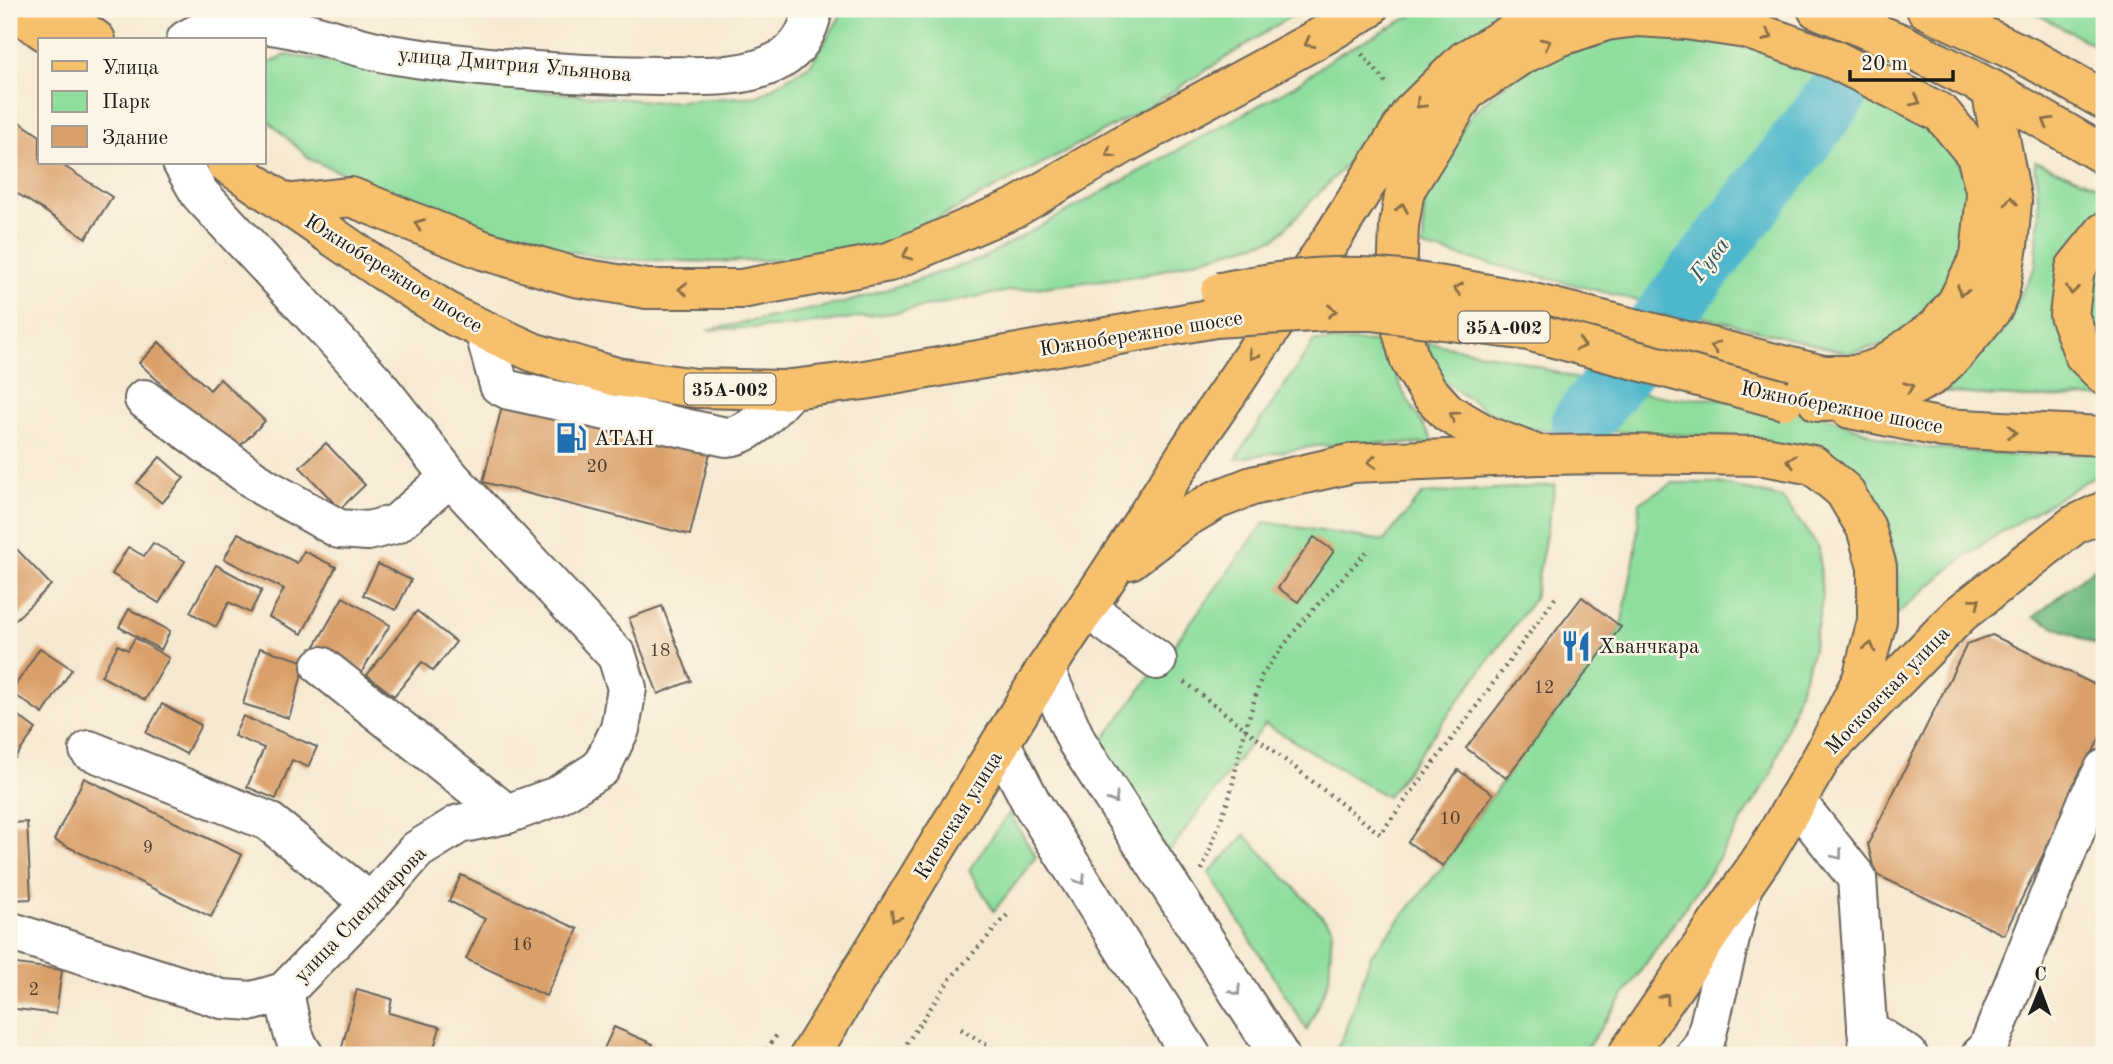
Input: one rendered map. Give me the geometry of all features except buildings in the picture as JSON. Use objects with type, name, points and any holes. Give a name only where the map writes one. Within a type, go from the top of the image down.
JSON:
[{"type":"main road","points":[[13,9],[54,38]]},
{"type":"main road","points":[[52,9],[93,38]]},
{"type":"main road","name":"Южнобережное шоссе","points":[[302,201],[351,197],[482,250],[575,277],[647,289],[741,289],[889,262],[1015,208],[1124,144],[1368,9]]},
{"type":"main road","name":"Киевская улица","points":[[810,1055],[1045,670],[1333,237],[1411,113],[1465,60],[1555,9]]},
{"type":"main road","points":[[1817,9],[1900,43],[1991,89],[2104,155]]},
{"type":"main road","points":[[1926,9],[2030,58],[2104,100]]},
{"type":"main road","points":[[1538,454],[1486,435],[1448,414],[1422,381],[1410,361],[1396,308],[1399,226],[1405,190],[1465,92],[1518,57],[1559,37],[1606,21],[1638,17],[1674,19],[1746,29],[1833,59],[1941,114],[1976,155],[1986,194],[1980,256],[1958,302],[1937,327],[1881,367],[1809,392]]},
{"type":"main road","points":[[1809,392],[1864,401],[1907,389],[1932,376],[1957,352],[1994,307],[2008,246],[2012,202],[1991,89]]},
{"type":"main road","name":"Южнобережное шоссе","points":[[266,161],[302,201],[393,277],[456,317],[535,353],[616,377],[696,388],[791,389],[865,380],[1218,305],[1280,281],[1335,277],[1428,283],[1525,302],[1781,363],[1809,392]]},
{"type":"main road","name":"Южнобережное шоссе","points":[[228,164],[373,240],[458,297],[536,331],[617,353],[698,368],[795,369],[878,360],[1218,305],[1372,311],[1515,329],[1809,392],[1943,428],[2104,436]]},
{"type":"main road","points":[[2104,232],[2075,268],[2069,315],[2084,355],[2104,374]]},
{"type":"main road","points":[[1108,576],[1185,518],[1216,500],[1252,486],[1353,463],[1538,454],[1764,456],[1813,465],[1844,491],[1866,528],[1877,568],[1877,621],[1862,679],[1824,754]]},
{"type":"main road","name":"Московская улица","points":[[1627,1055],[1742,887],[1824,754],[1960,614],[2074,525],[2104,511]]},
{"type":"street","name":"улица Дмитрия Ульянова","points":[[190,38],[220,24],[244,22],[312,32],[393,54],[472,65],[582,74],[709,76],[754,71],[781,60],[797,47],[809,26],[813,9]]},
{"type":"street","points":[[191,178],[302,201]]},
{"type":"street","name":"улица Спендиарова","points":[[9,931],[222,999],[253,1000],[284,992],[371,903],[417,850],[459,824],[507,814],[557,796],[601,768],[620,729],[627,688],[617,656],[450,477],[374,381],[191,178]]},
{"type":"street","points":[[145,399],[264,487],[339,529],[368,531],[396,524],[450,477]]},
{"type":"street","points":[[1087,608],[1157,660]]},
{"type":"street","points":[[321,666],[507,814]]},
{"type":"street","points":[[1045,670],[1077,742],[1279,1055]]},
{"type":"street","points":[[1001,744],[1031,802],[1191,1055]]},
{"type":"street","points":[[89,750],[268,821],[371,903]]},
{"type":"street","points":[[1981,1055],[1987,1050],[2096,805],[2104,769]]},
{"type":"street","points":[[1796,801],[1857,878],[1868,1042],[1908,1055]]},
{"type":"street","points":[[1696,1055],[1704,1042],[1742,887]]},
{"type":"street","points":[[284,992],[298,1047],[304,1055]]},
{"type":"path","points":[[1359,51],[1411,113]]},
{"type":"path","points":[[1201,872],[1230,795],[1262,675],[1300,624],[1369,549]]},
{"type":"path","points":[[1157,660],[1380,834],[1555,598]]},
{"type":"path","points":[[899,1055],[950,979],[1010,912]]},
{"type":"path","points":[[961,1029],[1003,1055]]},
{"type":"green space","points":[[841,9],[1302,9],[1147,108],[890,244],[798,259],[717,262],[611,259],[536,245],[417,204],[311,160],[266,119],[266,65],[286,55],[504,88],[660,102],[758,96],[811,64],[840,17]]},
{"type":"green space","points":[[1424,9],[1517,9],[1418,82],[1383,118],[1342,169],[1276,238],[1145,275],[1008,291],[892,313],[791,326],[707,330],[848,302],[981,259],[1294,86],[1337,55]]},
{"type":"green space","points":[[2028,9],[2104,9],[2099,48]]},
{"type":"green space","points":[[1668,31],[1758,44],[1897,104],[1947,139],[1972,189],[1971,240],[1954,283],[1895,342],[1848,353],[1423,247],[1425,190],[1473,112],[1525,67],[1587,41]]},
{"type":"green space","points":[[2035,161],[2104,189],[2104,397],[2027,398],[1939,392],[1994,338],[2016,305],[2036,265],[2039,211]]},
{"type":"green space","points":[[1314,341],[1383,342],[1404,394],[1435,444],[1316,446],[1236,459]]},
{"type":"green space","points":[[1425,342],[1517,360],[1593,384],[1672,398],[1784,400],[1900,445],[2019,456],[2104,452],[2104,470],[1987,541],[1948,570],[1896,615],[1898,577],[1893,548],[1885,521],[1868,496],[1753,438],[1528,430],[1484,409],[1440,379]]},
{"type":"green space","points":[[1673,483],[1718,483],[1782,498],[1819,548],[1822,601],[1812,653],[1771,775],[1711,870],[1582,1055],[1333,1055],[1343,1037],[1371,955],[1443,866],[1493,794],[1621,627],[1636,549],[1640,502]]},
{"type":"green space","points":[[1555,485],[1534,599],[1387,797],[1265,724],[1168,853],[1101,743],[1265,522],[1384,541],[1422,494]]},
{"type":"green space","points":[[2104,560],[2104,649],[2034,617]]},
{"type":"green space","points":[[1009,813],[1036,857],[994,911],[969,870]]},
{"type":"green space","points":[[1245,835],[1332,927],[1329,980],[1307,1030],[1209,873]]},
{"type":"waterway","name":"Гува","points":[[1582,422],[1836,96]]},
{"type":"place","name":"АТАН","points":[[571,438]]},
{"type":"place","name":"Хванчкара","points":[[1576,646]]}]
